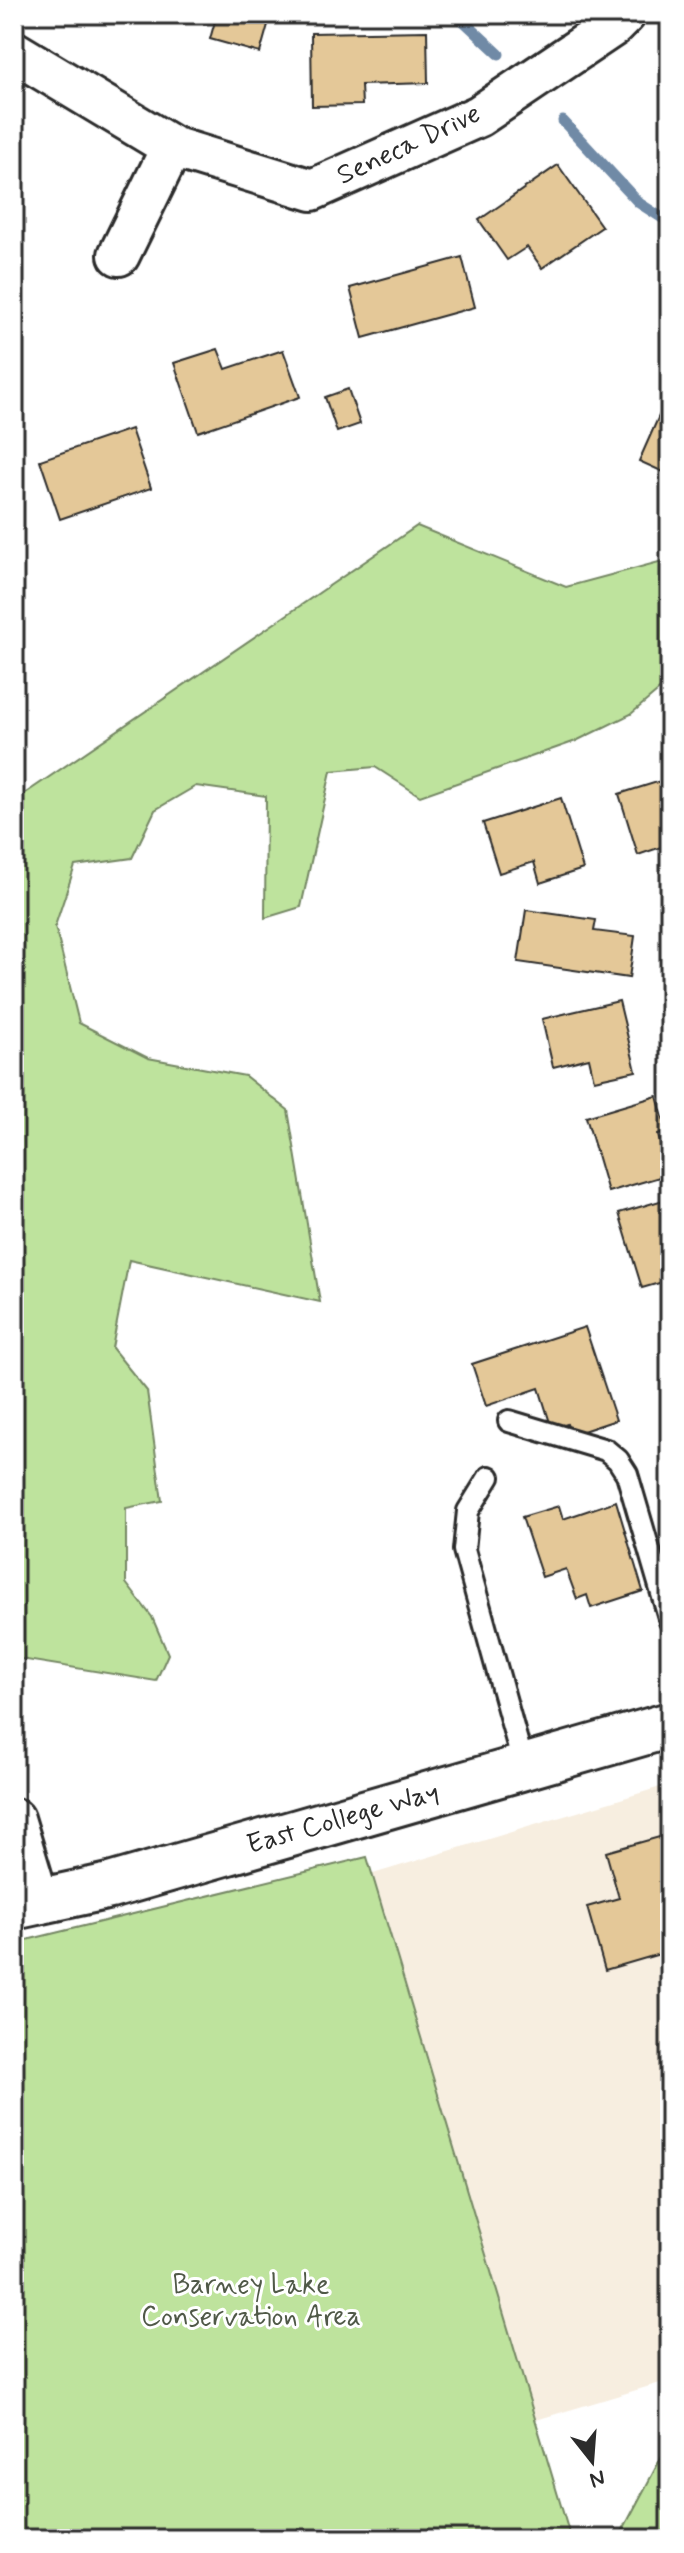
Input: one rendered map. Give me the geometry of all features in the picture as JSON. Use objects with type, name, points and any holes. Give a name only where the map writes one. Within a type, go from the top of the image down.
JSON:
[{"type":"main road","name":"East College Way","points":[[27,1905],[110,1886],[670,1725]]},
{"type":"street","name":"Seneca Drive","points":[[14,52],[172,147],[312,190],[479,116],[613,26],[625,14]]},
{"type":"street","points":[[119,255],[172,147]]},
{"type":"street","points":[[14,1819],[27,1905]]},
{"type":"lane","points":[[509,1421],[606,1450],[618,1460],[627,1474],[670,1621]]},
{"type":"lane","points":[[489,1477],[468,1511],[464,1550],[524,1767]]},
{"type":"shaded area","points":[[670,1784],[670,2380],[536,2420],[373,1874]]},
{"type":"green space","points":[[417,526],[566,587],[670,559],[670,681],[631,714],[576,741],[420,796],[375,767],[331,771],[301,907],[265,918],[266,796],[196,786],[155,810],[132,858],[75,866],[55,926],[79,1023],[148,1058],[245,1076],[288,1110],[320,1302],[129,1260],[112,1348],[147,1391],[162,1501],[126,1508],[126,1583],[152,1617],[168,1654],[156,1681],[14,1658],[14,801]]},
{"type":"green space","name":"Barney Lake Conservation Area","points":[[367,1857],[571,2539],[14,2539],[14,1943]]},
{"type":"green space","points":[[670,2441],[670,2539],[618,2539]]},
{"type":"building","points":[[217,14],[271,14],[260,53],[210,39]]},
{"type":"building","points":[[427,31],[428,83],[361,85],[362,105],[312,106],[311,33]]},
{"type":"building","points":[[558,165],[602,227],[542,268],[527,247],[507,260],[479,220]]},
{"type":"building","points":[[462,257],[475,307],[363,338],[350,288]]},
{"type":"building","points":[[218,349],[226,369],[283,350],[300,397],[198,432],[174,363]]},
{"type":"building","points":[[348,389],[360,424],[337,432],[325,397]]},
{"type":"building","points":[[670,391],[670,475],[639,461]]},
{"type":"building","points":[[131,429],[151,488],[60,519],[40,460]]},
{"type":"building","points":[[670,778],[670,844],[638,855],[619,794]]},
{"type":"building","points":[[561,798],[583,869],[540,883],[534,862],[499,873],[483,823]]},
{"type":"building","points":[[526,910],[596,920],[594,931],[635,936],[629,978],[518,962]]},
{"type":"building","points":[[619,1001],[636,1071],[594,1080],[589,1058],[553,1067],[542,1019]]},
{"type":"building","points":[[657,1096],[667,1132],[658,1135],[662,1151],[670,1148],[670,1174],[608,1192],[586,1117]]},
{"type":"building","points":[[670,1198],[670,1280],[642,1288],[619,1213]]},
{"type":"building","points":[[585,1327],[616,1420],[571,1435],[567,1424],[552,1429],[539,1388],[486,1406],[472,1364]]},
{"type":"building","points":[[616,1501],[643,1591],[591,1608],[587,1595],[577,1599],[566,1569],[542,1577],[522,1517],[559,1506],[563,1519]]},
{"type":"building","points":[[670,1834],[670,1951],[605,1970],[587,1907],[619,1898],[606,1852]]},
{"type":"waterway","points":[[456,14],[499,54]]},
{"type":"waterway","points":[[563,121],[639,203],[670,223]]},
{"type":"waterway","points":[[665,2539],[670,2527]]}]
